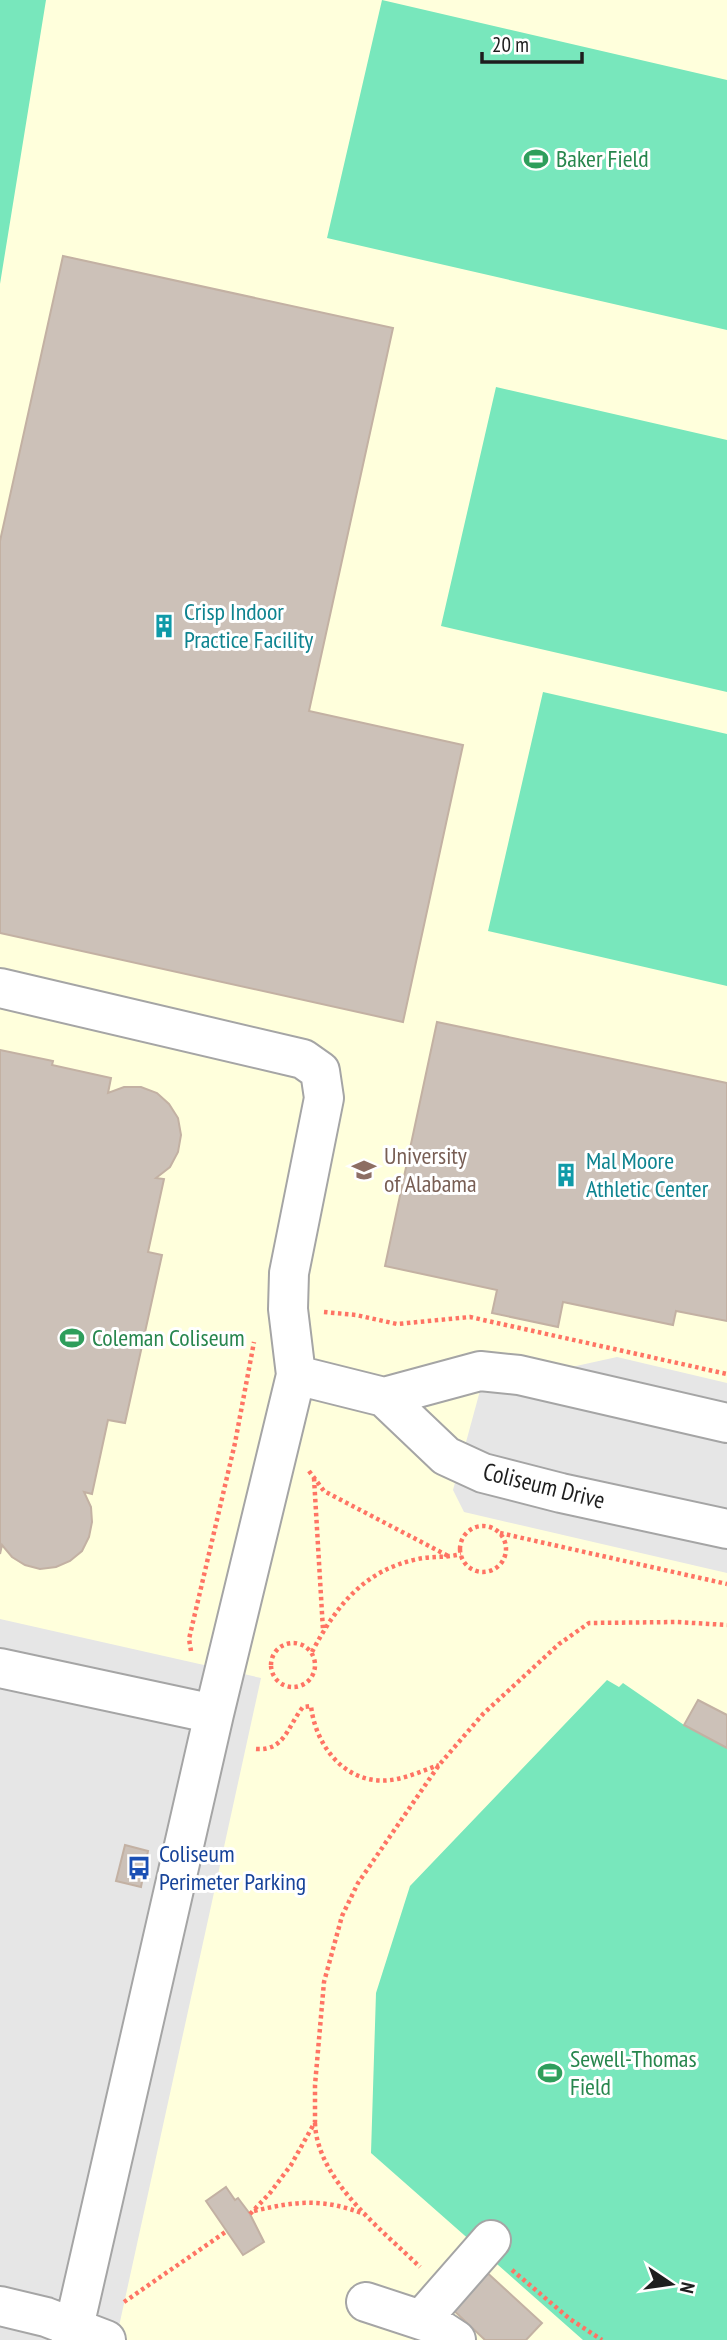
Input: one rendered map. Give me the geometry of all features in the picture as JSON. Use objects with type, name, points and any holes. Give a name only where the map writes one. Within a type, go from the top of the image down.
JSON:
[{"type":"street","points":[[0,988],[303,1059],[320,1071],[324,1098],[289,1273],[288,1309],[296,1375],[214,1714],[84,2335],[0,2306]]},
{"type":"street","name":"Coliseum Drive","points":[[296,1375],[384,1397],[480,1371],[532,1377],[727,1423]]},
{"type":"street","name":"Coliseum Drive","points":[[384,1397],[446,1456],[483,1473],[727,1529]]},
{"type":"street","points":[[0,1668],[214,1714]]},
{"type":"street","points":[[456,2340],[430,2323],[433,2306],[487,2243]]},
{"type":"street","points":[[366,2302],[433,2306]]},
{"type":"path","points":[[288,1309],[356,1315],[397,1324],[470,1317],[727,1374]]},
{"type":"path","points":[[191,1652],[189,1639],[235,1443],[255,1334]]},
{"type":"path","points":[[277,1454],[301,1460],[324,1491],[450,1557]]},
{"type":"path","points":[[314,1478],[323,1631]]},
{"type":"path","points":[[499,1533],[504,1539],[505,1554],[497,1567],[483,1572],[475,1570],[464,1561],[461,1554],[462,1540],[472,1529],[487,1526],[499,1533],[727,1584]]},
{"type":"path","points":[[312,1652],[299,1643],[284,1644],[273,1655],[271,1669],[278,1682],[291,1688],[310,1680],[316,1666],[312,1652],[330,1617],[359,1588],[384,1569],[420,1559],[461,1554]]},
{"type":"path","points":[[433,2306],[369,2216],[339,2186],[323,2160],[315,2139],[315,2085],[324,1982],[342,1916],[358,1883],[439,1765],[483,1714],[559,1644],[589,1623],[677,1622],[727,1625]]},
{"type":"path","points":[[256,1749],[269,1750],[280,1744],[303,1707],[311,1706],[313,1724],[322,1744],[334,1759],[354,1774],[376,1780],[396,1779],[439,1765]]},
{"type":"path","points":[[315,2122],[291,2165],[251,2213],[313,2201],[341,2205],[369,2216]]},
{"type":"path","points":[[124,2302],[227,2231]]},
{"type":"path","points":[[487,2243],[570,2319],[602,2340]]},
{"type":"shaded area","name":"University of Alabama","points":[[0,0],[727,0],[727,2340],[0,2340]]},
{"type":"shaded area","points":[[617,1357],[727,1383],[727,1573],[464,1512],[453,1490],[481,1387]]},
{"type":"shaded area","points":[[0,1619],[261,1678],[116,2340],[0,2340]]},
{"type":"green space","points":[[0,0],[46,0],[0,284]]},
{"type":"green space","name":"Baker Field","points":[[382,0],[727,80],[727,330],[327,238]]},
{"type":"green space","points":[[496,387],[727,440],[727,692],[441,626]]},
{"type":"green space","points":[[543,692],[727,734],[727,986],[488,931]]},
{"type":"green space","name":"Sewell-Thomas Field","points":[[607,1680],[619,1687],[623,1683],[684,1725],[698,1700],[727,1715],[727,2340],[583,2340],[371,2153],[376,1993],[410,1886]]},
{"type":"building","name":"Crisp Indoor Practice Facility","points":[[63,256],[393,328],[309,711],[463,745],[403,1022],[0,933],[0,541]]},
{"type":"building","name":"Mal Moore Athletic Center","points":[[437,1022],[727,1083],[727,1321],[676,1311],[673,1325],[563,1302],[558,1327],[492,1313],[497,1290],[385,1266]]},
{"type":"building","name":"Coleman Coliseum","points":[[0,1050],[53,1061],[52,1065],[111,1078],[108,1093],[124,1087],[141,1087],[157,1093],[169,1104],[178,1118],[181,1135],[178,1152],[170,1167],[156,1178],[164,1179],[148,1252],[162,1255],[125,1423],[108,1420],[92,1494],[84,1492],[91,1507],[89,1537],[82,1551],[70,1561],[56,1567],[40,1569],[25,1565],[12,1557],[2,1545],[0,1554]]},
{"type":"building","points":[[698,1700],[727,1715],[727,1748],[684,1725]]},
{"type":"building","points":[[125,1845],[148,1851],[141,1887],[116,1881]]},
{"type":"building","points":[[226,2187],[250,2214],[264,2242],[243,2255],[206,2201]]},
{"type":"building","points":[[482,2268],[542,2323],[526,2340],[485,2340],[448,2305]]},
{"type":"place","name":"Baker Field","points":[[536,159]]},
{"type":"place","name":"Crisp Indoor Practice Facility","points":[[164,626]]},
{"type":"place","name":"University of Alabama","points":[[364,1170]]},
{"type":"place","name":"Mal Moore Athletic Center","points":[[566,1175]]},
{"type":"place","name":"Coleman Coliseum","points":[[72,1338]]},
{"type":"place","name":"Coliseum Perimeter Parking","points":[[139,1868]]},
{"type":"place","name":"Sewell-Thomas Field","points":[[550,2073]]}]
